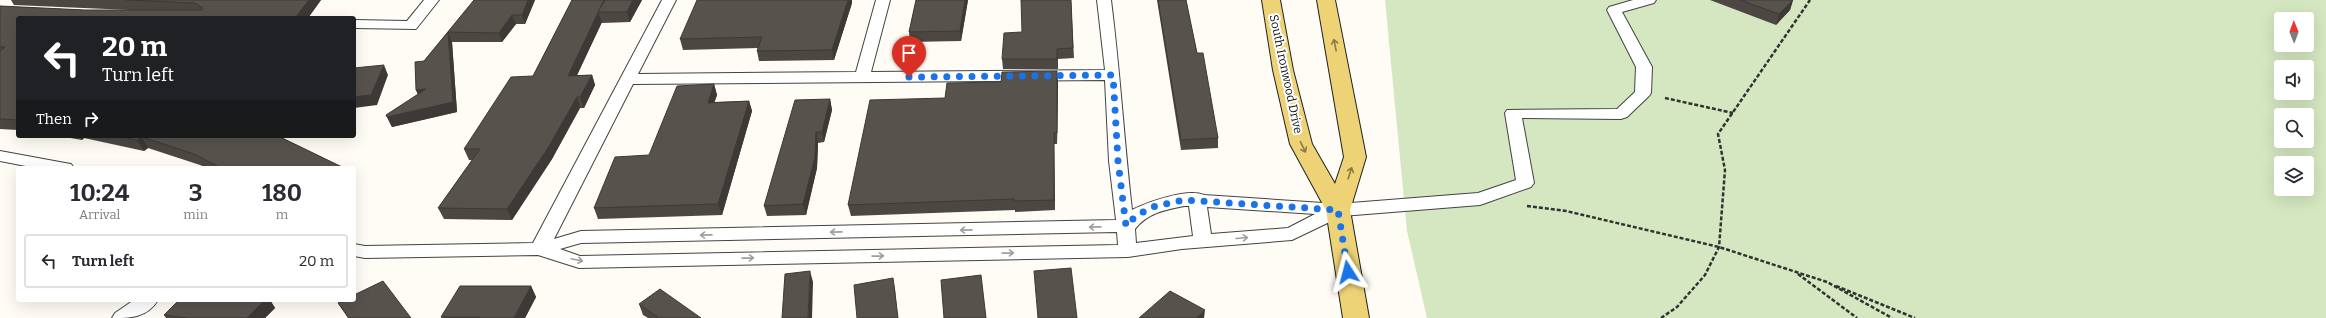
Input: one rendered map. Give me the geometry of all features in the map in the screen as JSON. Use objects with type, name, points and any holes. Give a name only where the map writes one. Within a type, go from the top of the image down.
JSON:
[{"type":"main road","name":"South Ironwood Drive","points":[[1271,0],[1282,70],[1301,144],[1338,210],[1356,318]]},
{"type":"main road","name":"South Ironwood Drive","points":[[1326,0],[1355,157],[1338,210]]},
{"type":"lane","points":[[356,24],[411,26],[432,0]]},
{"type":"lane","points":[[540,248],[669,0]]},
{"type":"lane","points":[[862,78],[883,0]]},
{"type":"lane","points":[[1104,0],[1113,75],[1118,161],[1128,251]]},
{"type":"lane","points":[[356,250],[540,248],[581,237],[1126,226],[1136,216],[1152,207],[1184,200],[1197,199],[1338,210],[1480,199],[1525,183],[1513,113],[1621,114],[1643,94],[1644,67],[1614,10],[1649,0]]},
{"type":"lane","points":[[628,79],[1113,75]]},
{"type":"lane","points":[[0,156],[54,166]]},
{"type":"lane","points":[[1197,199],[1203,241]]},
{"type":"lane","points":[[540,248],[579,262],[1128,251],[1203,241],[1292,234],[1338,210]]},
{"type":"lane","points":[[122,318],[145,302]]},
{"type":"path","points":[[1661,318],[1677,307],[1705,275],[1719,247],[1725,170],[1718,134],[1810,0]]},
{"type":"path","points":[[1643,94],[1733,113]]},
{"type":"path","points":[[1480,199],[1566,211],[1719,247],[1826,282],[1889,306],[1915,318]]},
{"type":"path","points":[[1795,272],[1856,318]]},
{"type":"path","points":[[1826,282],[1892,318]]},
{"type":"green space","points":[[1385,0],[2326,0],[2326,318],[1427,318],[1407,231]]},
{"type":"building","points":[[126,0],[309,0],[297,16],[16,16],[16,120],[0,119],[0,51],[5,47],[0,47],[0,6],[85,10],[202,10],[203,8],[195,3]]},
{"type":"building","points":[[474,0],[528,0],[522,15],[512,15],[499,33],[448,32],[453,102],[387,117],[386,115],[426,89],[416,90],[415,62],[424,61]]},
{"type":"building","points":[[572,0],[604,0],[568,76],[592,75],[580,97],[577,97],[548,148],[507,209],[438,208],[480,149],[464,149],[511,77],[533,76]]},
{"type":"building","points":[[605,0],[633,0],[627,12],[598,12]]},
{"type":"building","points":[[697,0],[848,0],[832,50],[757,51],[762,37],[680,39]]},
{"type":"building","points":[[916,0],[965,0],[960,31],[909,32]]},
{"type":"building","points":[[1021,0],[1071,0],[1073,48],[1057,49],[1057,59],[1002,59],[1004,33],[1022,32]]},
{"type":"building","points":[[1158,0],[1186,0],[1197,53],[1203,53],[1218,138],[1181,140]]},
{"type":"building","points":[[1740,0],[1793,0],[1779,14]]},
{"type":"building","points":[[384,65],[371,95],[356,97],[356,68]]},
{"type":"building","points":[[1057,71],[1057,133],[1054,133],[1054,200],[1014,201],[1014,199],[848,205],[870,100],[945,98],[947,83],[1001,82],[1002,72]]},
{"type":"building","points":[[714,84],[708,103],[749,101],[718,204],[594,208],[615,157],[649,155],[677,86]]},
{"type":"building","points":[[830,99],[822,132],[816,132],[815,157],[803,204],[764,206],[795,100]]},
{"type":"building","points":[[127,138],[140,138],[137,140]]},
{"type":"building","points":[[145,138],[282,138],[340,166],[217,166],[194,154]]},
{"type":"building","points":[[1071,268],[1077,318],[1038,318],[1034,271]]},
{"type":"building","points":[[810,271],[808,318],[782,318],[785,274]]},
{"type":"building","points":[[981,275],[986,318],[944,318],[941,280]]},
{"type":"building","points":[[893,278],[898,318],[857,318],[854,285]]},
{"type":"building","points":[[383,281],[411,318],[349,318],[338,303],[356,302],[356,294]]},
{"type":"building","points":[[460,286],[531,286],[514,318],[441,317]]},
{"type":"building","points":[[660,289],[701,318],[659,318],[639,304]]},
{"type":"building","points":[[1170,291],[1205,310],[1196,318],[1139,318]]},
{"type":"building","points":[[177,302],[263,302],[247,318],[188,318],[164,315]]},
{"type":"route","points":[[909,77],[1113,75],[1118,161],[1126,226],[1136,216],[1152,207],[1184,200],[1197,199],[1338,210],[1348,272]]}]
